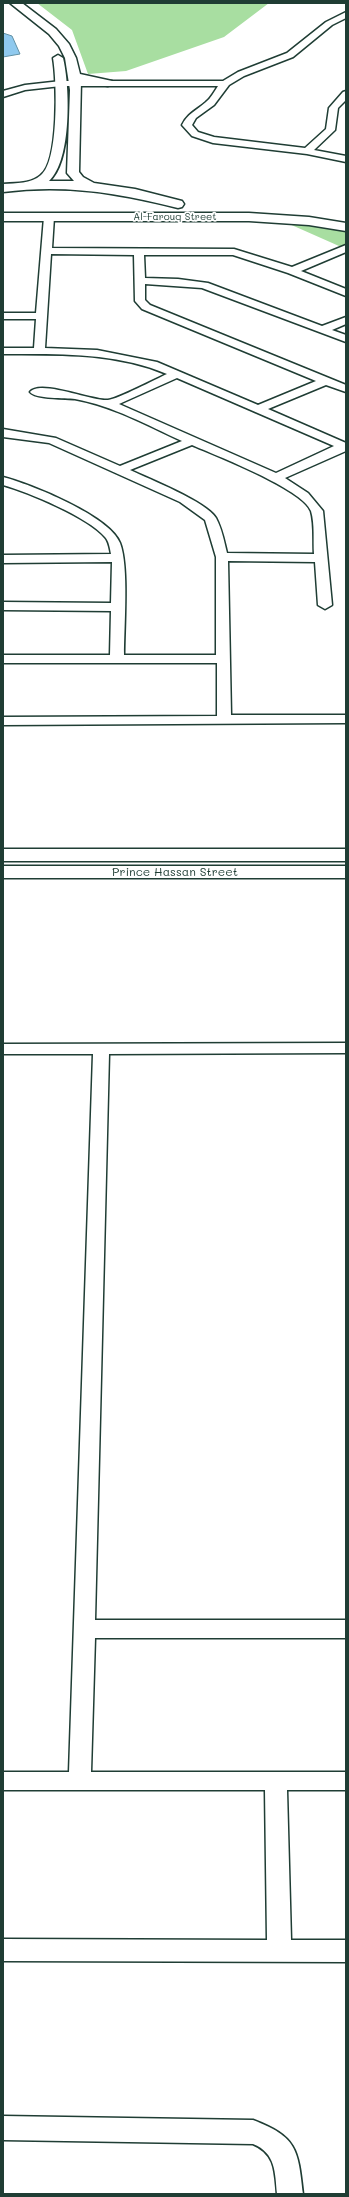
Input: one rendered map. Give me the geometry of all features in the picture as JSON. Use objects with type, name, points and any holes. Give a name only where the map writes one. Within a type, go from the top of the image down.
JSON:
[{"type":"main road","name":"Al-Farouq Street","points":[[126,204],[193,204]]},
{"type":"main road","name":"Al-Farouq Street","points":[[3,217],[249,216],[309,221],[346,227]]},
{"type":"main road","name":"Prince Hassan Street","points":[[3,855],[346,855]]},
{"type":"main road","name":"Prince Hassan Street","points":[[3,872],[346,872]]},
{"type":"street","points":[[10,4],[42,21],[57,35],[71,57],[77,80],[73,173],[77,178],[89,185]]},
{"type":"street","points":[[10,4],[31,22],[46,38],[59,61],[62,84],[60,122],[53,168],[46,178],[33,185]]},
{"type":"street","points":[[346,15],[324,25],[306,45],[289,55],[243,74],[225,84],[213,100],[190,119],[187,125],[191,131],[214,140],[307,151],[346,159]]},
{"type":"street","points":[[3,94],[25,87],[62,84],[77,80],[108,83],[160,82],[225,84]]},
{"type":"street","points":[[307,151],[330,130],[334,108],[346,94]]},
{"type":"street","points":[[3,188],[33,185],[89,185],[136,192],[178,204]]},
{"type":"street","points":[[39,351],[49,217]]},
{"type":"street","points":[[292,271],[346,248]]},
{"type":"street","points":[[46,251],[234,252],[292,271],[346,292]]},
{"type":"street","points":[[139,251],[140,301],[146,307],[346,389]]},
{"type":"street","points":[[140,281],[178,282],[204,285],[346,338]]},
{"type":"street","points":[[3,316],[42,316]]},
{"type":"street","points":[[323,330],[346,320]]},
{"type":"street","points":[[3,351],[109,353],[146,362],[345,446]]},
{"type":"street","points":[[109,404],[177,374]]},
{"type":"street","points":[[259,409],[326,381]]},
{"type":"street","points":[[36,392],[81,397],[109,404],[191,442],[276,478],[310,501],[317,511],[325,605]]},
{"type":"street","points":[[3,433],[52,440],[184,498],[210,518],[216,533],[222,557],[222,659],[224,719]]},
{"type":"street","points":[[121,470],[191,442]]},
{"type":"street","points":[[276,478],[345,446]]},
{"type":"street","points":[[3,480],[57,503],[99,526],[109,534],[115,544],[118,558],[117,659]]},
{"type":"street","points":[[222,557],[321,558]]},
{"type":"street","points":[[3,559],[118,558]]},
{"type":"street","points":[[3,606],[117,607]]},
{"type":"street","points":[[3,659],[222,659]]},
{"type":"street","points":[[3,721],[346,719]]},
{"type":"street","points":[[80,1781],[101,1048]]},
{"type":"street","points":[[3,1049],[346,1048]]},
{"type":"street","points":[[84,1629],[346,1629]]},
{"type":"street","points":[[3,1781],[346,1781]]},
{"type":"street","points":[[276,1781],[279,1951]]},
{"type":"street","points":[[3,1950],[346,1951]]},
{"type":"street","points":[[3,2128],[253,2132],[271,2139],[285,2155],[290,2194]]},
{"type":"green space","points":[[37,3],[269,3],[224,37],[126,71],[88,74],[72,30]]},
{"type":"green space","points":[[278,219],[346,229],[346,248],[339,246]]},
{"type":"water","points":[[3,33],[12,36],[20,54],[3,57]]}]
